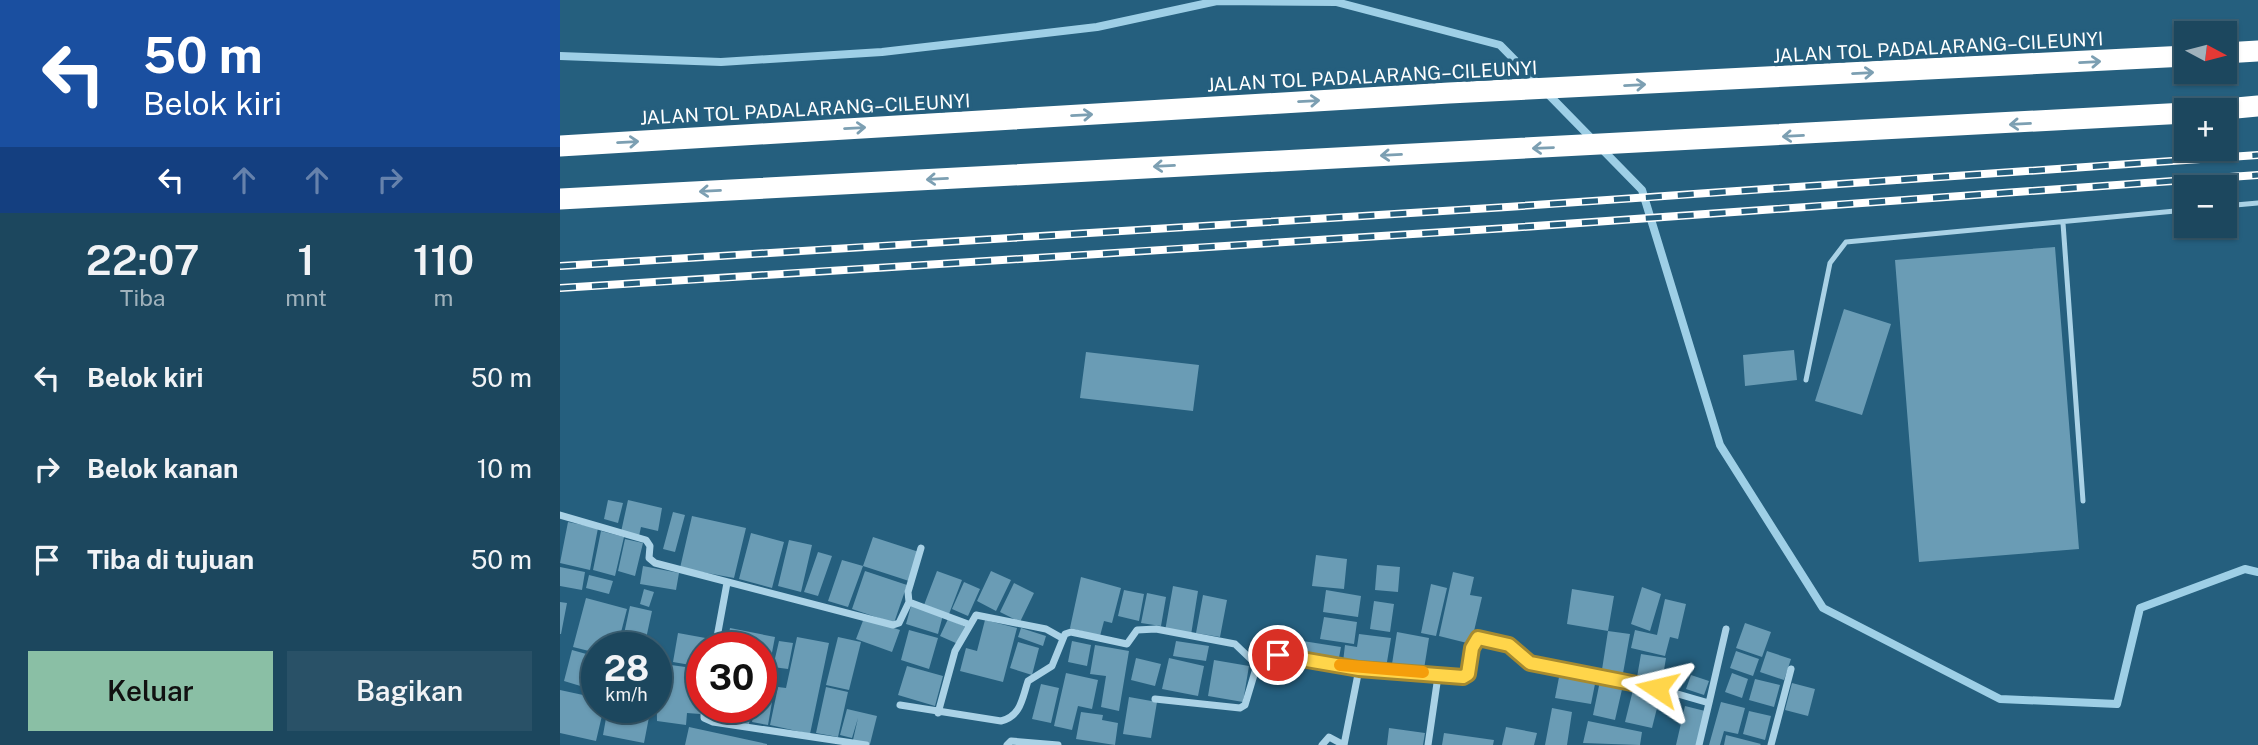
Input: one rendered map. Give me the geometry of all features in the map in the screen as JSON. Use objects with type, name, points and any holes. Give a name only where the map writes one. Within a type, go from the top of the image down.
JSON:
[{"type":"highway","points":[[2237,52],[2258,51]]},
{"type":"highway","name":"JALAN TOL PADALARANG–CILEUNYI","points":[[560,146],[1449,93],[2174,57]]},
{"type":"highway","points":[[2237,108],[2258,106]]},
{"type":"highway","points":[[560,199],[2174,114]]},
{"type":"street","points":[[560,515],[646,540],[650,546],[649,558],[655,563],[894,625],[899,623],[909,602],[908,592],[922,548]]},
{"type":"street","points":[[718,632],[727,583]]},
{"type":"street","points":[[909,602],[968,624]]},
{"type":"street","points":[[938,713],[955,651],[968,624],[976,615],[988,615],[1046,629],[1062,638]]},
{"type":"street","points":[[900,705],[1001,721],[1012,718],[1020,708],[1028,681],[1052,666],[1062,638],[1071,632],[1127,643],[1138,630],[1156,629],[1235,644],[1257,665]]},
{"type":"street","points":[[1699,745],[1726,629]]},
{"type":"street","points":[[1156,699],[1240,708],[1245,705],[1257,665],[1266,656],[1278,655],[1359,669],[1431,672],[1437,676],[1463,677],[1468,674],[1472,648],[1478,638],[1509,645],[1530,663],[1657,688],[1709,703]]},
{"type":"street","points":[[1322,745],[1329,737],[1344,745],[1359,669]]},
{"type":"street","points":[[1771,745],[1778,708],[1791,669]]},
{"type":"street","points":[[1427,745],[1437,676]]},
{"type":"street","points":[[720,723],[866,745]]},
{"type":"street","points":[[1007,745],[1011,741],[1023,740],[1058,745]]},
{"type":"lane","points":[[2237,205],[2258,203]]},
{"type":"lane","points":[[1806,380],[1830,263],[1846,242],[2174,211]]},
{"type":"lane","points":[[2063,223],[2083,501]]},
{"type":"building","points":[[2055,247],[2079,549],[1919,562],[1895,260]]},
{"type":"building","points":[[1844,309],[1891,324],[1862,415],[1815,401]]},
{"type":"building","points":[[1794,350],[1797,380],[1745,386],[1743,355]]},
{"type":"building","points":[[1086,352],[1199,365],[1193,411],[1080,398]]},
{"type":"building","points":[[608,500],[623,503],[618,523],[604,519]]},
{"type":"building","points":[[628,500],[662,508],[658,531],[641,527],[639,536],[621,532]]},
{"type":"building","points":[[673,512],[685,515],[675,552],[663,549]]},
{"type":"building","points":[[692,516],[746,528],[734,578],[680,568]]},
{"type":"building","points":[[568,522],[598,528],[590,570],[560,563]]},
{"type":"building","points":[[601,531],[624,537],[615,576],[593,570]]},
{"type":"building","points":[[751,533],[784,542],[772,588],[739,579]]},
{"type":"building","points":[[873,537],[919,552],[909,581],[863,566]]},
{"type":"building","points":[[625,539],[643,543],[635,576],[618,571]]},
{"type":"building","points":[[789,540],[812,545],[801,592],[778,586]]},
{"type":"building","points":[[818,552],[832,556],[818,596],[804,592]]},
{"type":"building","points":[[1316,555],[1347,559],[1344,589],[1312,586]]},
{"type":"building","points":[[842,560],[863,566],[848,607],[828,601]]},
{"type":"building","points":[[1377,565],[1400,567],[1398,592],[1375,590]]},
{"type":"building","points":[[643,566],[679,573],[676,590],[640,584]]},
{"type":"building","points":[[560,567],[585,572],[582,590],[560,586]]},
{"type":"building","points":[[865,571],[907,585],[894,623],[852,609]]},
{"type":"building","points":[[937,571],[962,580],[949,614],[924,605]]},
{"type":"building","points":[[991,571],[1011,580],[996,611],[977,601]]},
{"type":"building","points":[[1453,572],[1474,577],[1470,595],[1482,597],[1471,644],[1439,636]]},
{"type":"building","points":[[589,575],[613,581],[609,594],[586,588]]},
{"type":"building","points":[[1081,577],[1121,588],[1112,623],[1104,621],[1100,636],[1070,628]]},
{"type":"building","points":[[964,582],[980,589],[968,616],[952,609]]},
{"type":"building","points":[[1014,583],[1034,593],[1020,622],[1000,612]]},
{"type":"building","points":[[1431,584],[1447,588],[1436,636],[1421,633]]},
{"type":"building","points":[[1173,586],[1198,591],[1191,635],[1165,631]]},
{"type":"building","points":[[1642,587],[1661,594],[1650,631],[1631,624]]},
{"type":"building","points":[[644,589],[654,592],[649,607],[640,604]]},
{"type":"building","points":[[1572,589],[1614,596],[1608,631],[1567,624]]},
{"type":"building","points":[[1124,590],[1144,594],[1139,621],[1118,616]]},
{"type":"building","points":[[1326,590],[1361,596],[1358,617],[1323,612]]},
{"type":"building","points":[[1147,593],[1166,597],[1161,626],[1141,623]]},
{"type":"building","points":[[1203,595],[1227,600],[1220,637],[1196,633]]},
{"type":"building","points":[[586,598],[627,609],[621,632],[581,632],[581,649],[573,647]]},
{"type":"building","points":[[1665,599],[1686,604],[1678,639],[1670,637],[1665,656],[1631,648],[1635,630],[1657,635]]},
{"type":"building","points":[[1374,601],[1394,604],[1390,632],[1370,629]]},
{"type":"building","points":[[560,602],[567,603],[561,634],[560,634]]},
{"type":"building","points":[[630,606],[652,611],[647,632],[624,632]]},
{"type":"building","points":[[911,606],[943,615],[938,634],[906,624]]},
{"type":"building","points":[[1324,617],[1357,622],[1354,644],[1320,639]]},
{"type":"building","points":[[864,618],[900,630],[892,652],[856,639]]},
{"type":"building","points":[[948,619],[966,627],[958,644],[940,636]]},
{"type":"building","points":[[985,620],[1017,628],[1003,682],[960,671],[966,648],[977,651]]},
{"type":"building","points":[[1745,623],[1771,632],[1762,657],[1736,648]]},
{"type":"building","points":[[730,628],[750,632],[729,632]]},
{"type":"building","points":[[1021,628],[1046,636],[1043,646],[1018,637]]},
{"type":"building","points":[[909,630],[938,638],[929,669],[901,660]]},
{"type":"building","points":[[1608,631],[1630,634],[1622,679],[1601,676]]},
{"type":"building","points":[[1397,632],[1429,638],[1424,669],[1392,664]]},
{"type":"building","points":[[678,633],[686,634],[686,664],[673,662]]},
{"type":"building","points":[[1359,634],[1391,638],[1386,668],[1343,662],[1345,645],[1357,647]]},
{"type":"building","points":[[797,637],[829,643],[810,734],[770,725],[777,723],[778,687],[786,688]]},
{"type":"building","points":[[838,637],[861,642],[849,690],[826,685]]},
{"type":"building","points":[[1290,639],[1341,647],[1338,663],[1287,655]]},
{"type":"building","points":[[779,641],[793,643],[788,669],[777,668]]},
{"type":"building","points":[[1072,641],[1091,645],[1087,666],[1068,662]]},
{"type":"building","points":[[1176,641],[1209,646],[1206,661],[1173,656]]},
{"type":"building","points":[[1018,642],[1039,648],[1032,675],[1010,668]]},
{"type":"building","points":[[1095,645],[1129,651],[1119,711],[1101,707],[1106,676],[1090,674]]},
{"type":"building","points":[[572,650],[581,653],[581,686],[564,681]]},
{"type":"building","points":[[1736,651],[1759,659],[1753,676],[1730,668]]},
{"type":"building","points":[[1767,651],[1791,659],[1784,680],[1760,672]]},
{"type":"building","points":[[1641,654],[1666,658],[1661,688],[1636,683]]},
{"type":"building","points":[[1136,658],[1161,664],[1155,686],[1131,680]]},
{"type":"building","points":[[1169,658],[1204,666],[1198,696],[1162,689]]},
{"type":"building","points":[[1214,660],[1249,666],[1243,702],[1208,696]]},
{"type":"building","points":[[672,665],[686,667],[686,725],[672,723]]},
{"type":"building","points":[[907,666],[943,676],[935,706],[898,695]]},
{"type":"building","points":[[1560,672],[1596,679],[1591,704],[1555,698]]},
{"type":"building","points":[[1066,673],[1098,680],[1092,709],[1078,706],[1072,730],[1054,726]]},
{"type":"building","points":[[1732,673],[1748,679],[1742,698],[1725,692]]},
{"type":"building","points":[[1691,675],[1709,681],[1704,695],[1686,689]]},
{"type":"building","points":[[1755,679],[1780,685],[1774,707],[1749,700]]},
{"type":"building","points":[[1600,681],[1623,685],[1615,720],[1593,715]]},
{"type":"building","points":[[1792,683],[1815,689],[1808,716],[1785,710]]},
{"type":"building","points":[[1041,684],[1059,688],[1051,723],[1032,719]]},
{"type":"building","points":[[826,687],[848,692],[838,737],[816,733]]},
{"type":"building","points":[[560,690],[581,695],[581,723],[600,723],[596,741],[560,733]]},
{"type":"building","points":[[1633,690],[1660,696],[1652,728],[1625,722]]},
{"type":"building","points":[[1129,697],[1157,702],[1151,738],[1123,734]]},
{"type":"building","points":[[1721,702],[1745,708],[1738,734],[1724,731],[1720,745],[1709,745]]},
{"type":"building","points":[[1685,706],[1705,711],[1698,745],[1676,745]]},
{"type":"building","points":[[1552,708],[1572,712],[1567,745],[1545,745]]},
{"type":"building","points":[[847,709],[877,716],[870,744],[853,740],[858,718],[852,738],[840,735]]},
{"type":"building","points":[[1749,711],[1771,716],[1765,740],[1743,734]]},
{"type":"building","points":[[1081,712],[1103,715],[1102,720],[1118,723],[1115,745],[1076,739]]},
{"type":"building","points":[[1588,721],[1642,732],[1640,745],[1583,743]]},
{"type":"building","points":[[605,723],[648,723],[644,743],[603,735]]},
{"type":"building","points":[[689,727],[767,744],[767,745],[685,745]]},
{"type":"building","points":[[1506,727],[1537,733],[1534,745],[1502,745]]},
{"type":"building","points":[[1389,728],[1425,733],[1423,745],[1387,745]]},
{"type":"building","points":[[1444,733],[1494,740],[1493,745],[1442,745]]},
{"type":"building","points":[[1726,735],[1761,744],[1724,745]]},
{"type":"waterway","points":[[560,56],[721,62],[882,52],[1097,27],[1217,1],[1336,2],[1500,45],[1642,190],[1720,445],[1823,608],[2000,699],[2117,704],[2140,608],[2245,569],[2258,572]]},
{"type":"railway","points":[[560,266],[1507,207],[2258,155]]},
{"type":"railway","points":[[560,288],[1508,228],[2258,175]]},
{"type":"slow traffic","points":[[1340,665],[1359,669],[1423,672]]},
{"type":"route","points":[[1278,655],[1359,669],[1431,672],[1437,676],[1463,677],[1468,674],[1472,648],[1478,638],[1509,645],[1530,663],[1657,688]]}]
